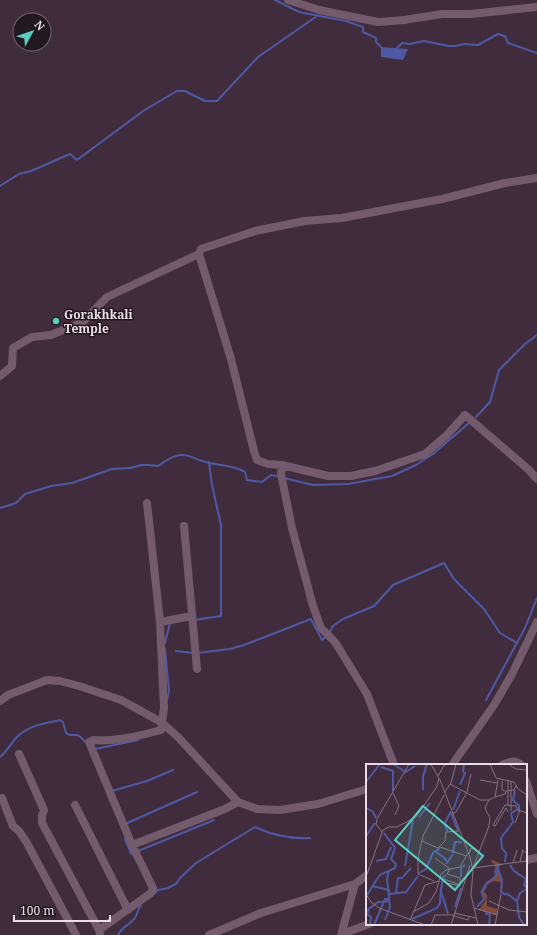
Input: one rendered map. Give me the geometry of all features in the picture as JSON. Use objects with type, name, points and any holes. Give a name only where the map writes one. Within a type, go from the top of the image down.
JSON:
[{"type":"street","points":[[288,0],[319,10],[378,22],[404,20],[442,14],[478,14],[537,7]]},
{"type":"street","points":[[0,376],[12,366],[13,348],[32,337],[51,335],[83,322],[107,297],[199,254],[201,249],[256,231],[305,221],[342,218],[442,199],[505,183],[537,178]]},
{"type":"street","points":[[199,254],[231,360],[257,460],[268,464],[282,465],[328,476],[351,476],[376,471],[426,454],[447,435],[465,415],[528,468],[537,479]]},
{"type":"street","points":[[282,465],[281,474],[292,528],[312,606],[322,628],[335,642],[367,694],[394,764]]},
{"type":"street","points":[[19,754],[44,810],[42,823],[100,933],[151,893],[153,888],[132,845],[90,742],[93,740],[103,741],[120,739],[160,730],[164,708],[160,622],[147,502]]},
{"type":"street","points":[[184,526],[197,669]]},
{"type":"street","points":[[160,622],[192,616]]},
{"type":"street","points":[[453,764],[494,705],[512,674],[537,622]]},
{"type":"street","points":[[0,701],[8,695],[47,680],[60,681],[121,700],[161,722],[178,737],[238,802],[257,809],[280,810],[318,804],[366,788]]},
{"type":"street","points":[[504,764],[512,761],[517,761],[520,764]]},
{"type":"street","points":[[527,784],[537,814]]},
{"type":"street","points":[[2,798],[14,826],[27,843],[76,935]]},
{"type":"street","points":[[132,845],[225,810],[238,802]]},
{"type":"street","points":[[75,805],[128,910]]},
{"type":"street","points":[[527,860],[537,858]]},
{"type":"street","points":[[209,935],[261,913],[355,884],[366,876]]},
{"type":"street","points":[[342,935],[355,884]]},
{"type":"street","points":[[342,935],[366,925]]},
{"type":"water","points":[[381,47],[408,49],[403,60],[381,57]]},
{"type":"waterway","points":[[275,0],[299,12],[346,21],[363,27],[363,32],[376,38],[376,42],[381,47]]},
{"type":"waterway","points":[[0,186],[19,174],[31,171],[70,154],[77,160],[143,111],[177,91],[185,91],[205,101],[217,101],[258,57],[317,16]]},
{"type":"waterway","points":[[397,48],[402,43],[409,44],[424,41],[449,46],[464,44],[478,45],[498,34],[505,36],[508,43],[537,53]]},
{"type":"waterway","points":[[476,417],[490,402],[499,370],[525,344],[537,335]]},
{"type":"waterway","points":[[284,478],[313,485],[348,484],[392,476],[416,465],[433,454],[469,423]]},
{"type":"waterway","points":[[0,508],[16,503],[25,494],[51,486],[72,483],[112,469],[130,468],[142,465],[158,466],[178,455],[187,455],[208,463],[240,469],[245,472],[247,480],[262,482],[271,475],[277,476]]},
{"type":"waterway","points":[[194,620],[221,616],[221,525],[212,485],[209,462]]},
{"type":"waterway","points":[[329,633],[333,626],[343,619],[374,606],[393,585],[444,563],[454,579],[484,609],[500,633],[517,643]]},
{"type":"waterway","points":[[486,700],[525,628],[537,598]]},
{"type":"waterway","points":[[197,653],[230,649],[244,645],[311,619],[322,640],[325,637]]},
{"type":"waterway","points":[[165,643],[170,623]]},
{"type":"waterway","points":[[165,649],[169,691],[167,700]]},
{"type":"waterway","points":[[176,651],[193,653]]},
{"type":"waterway","points":[[0,757],[16,738],[26,730],[60,720],[63,722],[66,733],[70,735],[78,735],[87,743]]},
{"type":"waterway","points":[[95,749],[138,740]]},
{"type":"waterway","points":[[112,791],[147,781],[173,770]]},
{"type":"waterway","points":[[125,824],[197,792]]},
{"type":"waterway","points":[[138,851],[214,820]]},
{"type":"waterway","points":[[155,893],[158,890],[168,888],[176,884],[180,878],[196,863],[255,827],[282,836],[310,838]]},
{"type":"waterway","points":[[125,839],[131,854],[134,853]]},
{"type":"waterway","points":[[118,935],[122,929],[134,919],[141,905]]},
{"type":"place","name":"Gorakhkali Temple","points":[[56,321]]}]
